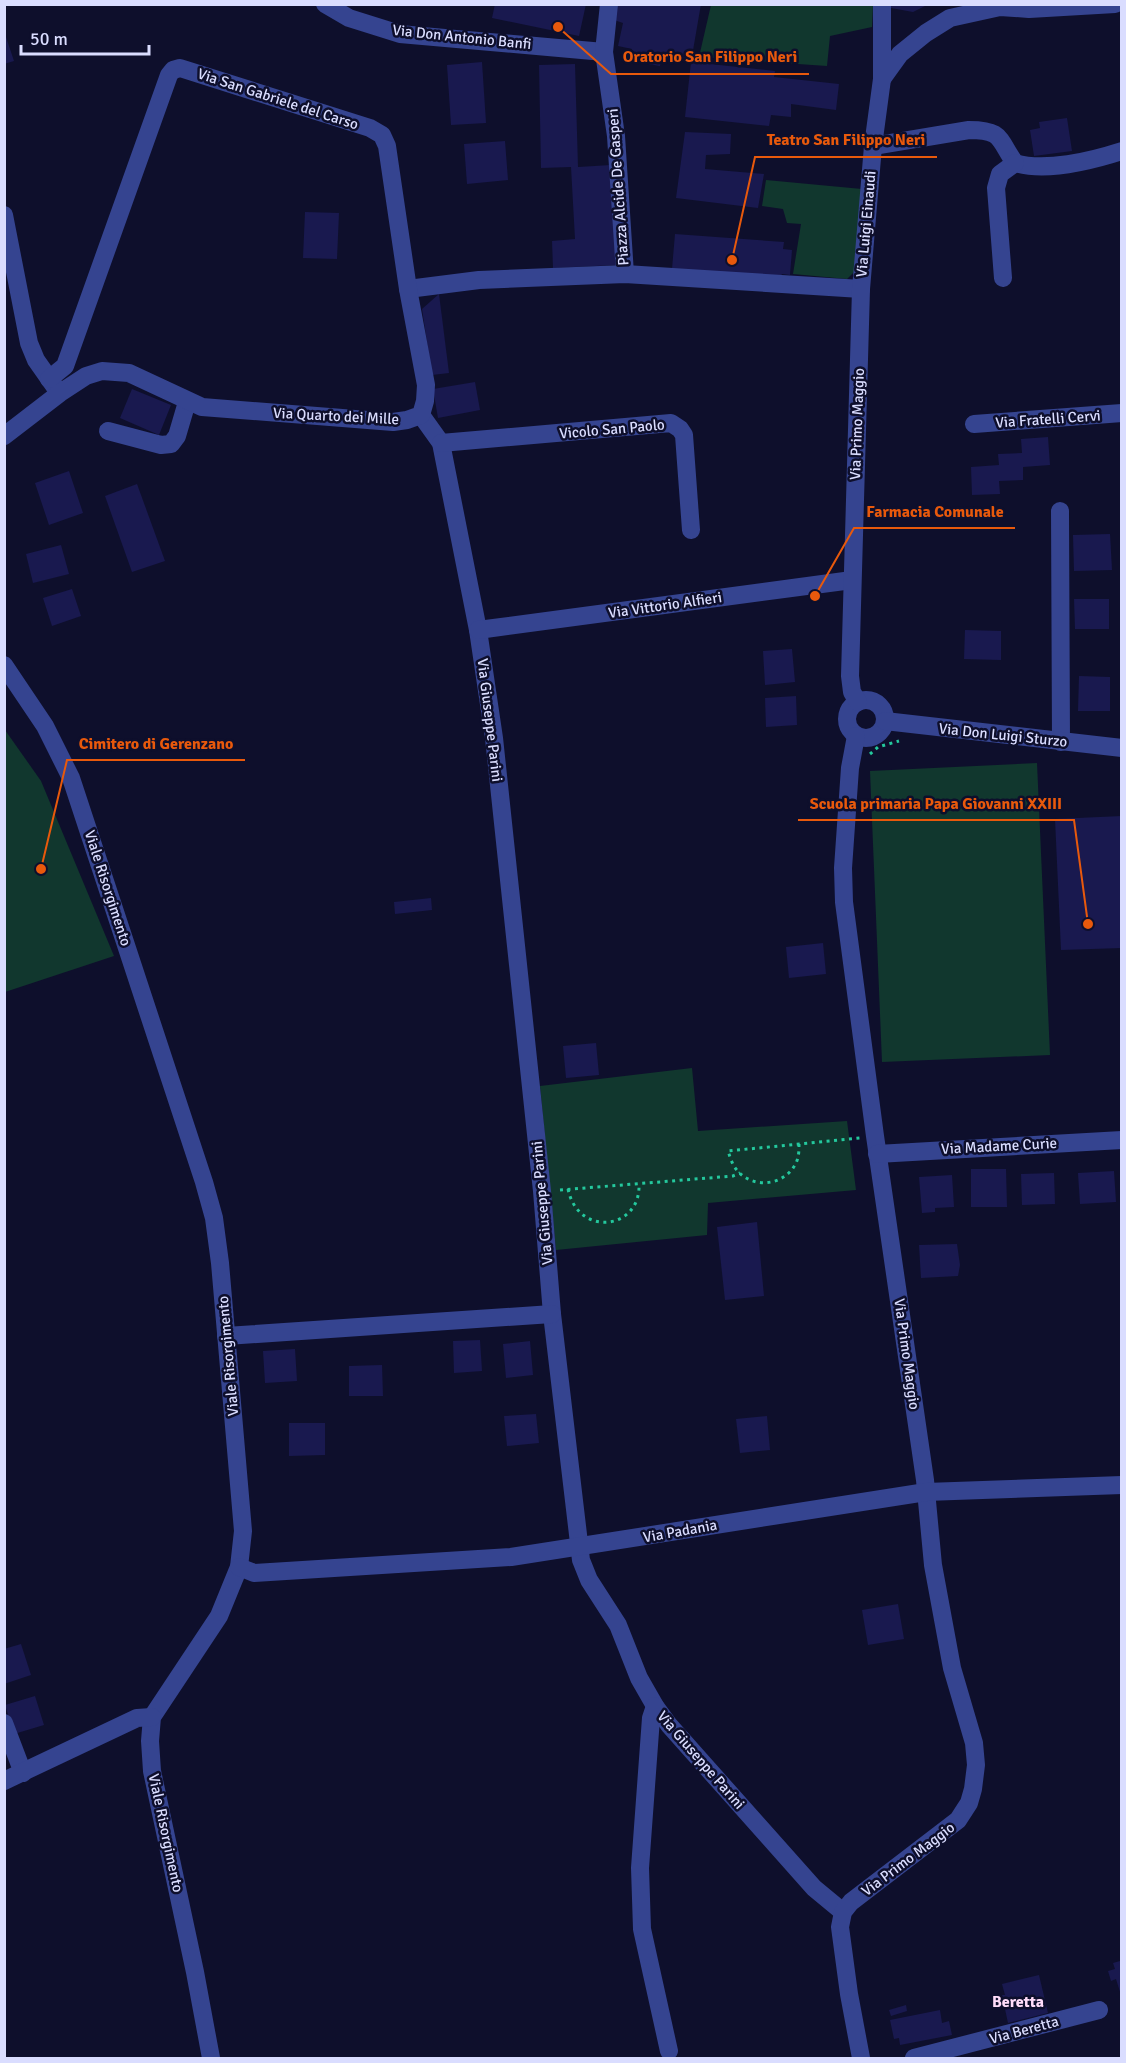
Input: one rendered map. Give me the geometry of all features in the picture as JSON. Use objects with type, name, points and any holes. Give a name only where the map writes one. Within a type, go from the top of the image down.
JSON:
[{"type":"street","name":"Via Don Antonio Banfi","points":[[325,4],[349,18],[400,34],[604,52]]},
{"type":"street","name":"Piazza Alcide De Gasperi","points":[[609,4],[604,52],[616,136],[625,274],[673,277]]},
{"type":"street","name":"Via Luigi Einaudi","points":[[673,277],[861,289],[873,146],[882,79],[882,4]]},
{"type":"street","name":"Via Luigi Einaudi","points":[[882,79],[900,54],[926,33],[950,18],[997,6],[1029,9],[1115,4]]},
{"type":"street","name":"Via San Gabriele del Carso","points":[[54,386],[64,366],[169,75],[173,70],[180,68],[370,128],[382,135],[387,146],[408,289]]},
{"type":"street","points":[[873,146],[969,130],[984,130],[996,134],[1002,140],[1015,163],[1027,166],[1098,159],[1122,151]]},
{"type":"street","points":[[1003,278],[996,188],[1000,174],[1015,163]]},
{"type":"street","points":[[4,215],[29,343],[36,360],[54,386]]},
{"type":"street","points":[[408,289],[478,279],[625,274]]},
{"type":"street","name":"Via Quarto dei Mille","points":[[4,436],[54,386],[102,371],[113,370],[129,374],[202,407],[393,422],[421,415],[426,385],[408,289]]},
{"type":"street","name":"Via Primo Maggio","points":[[858,702],[852,692],[850,676],[861,289]]},
{"type":"street","points":[[108,431],[161,445],[171,444],[177,436],[188,402]]},
{"type":"street","name":"Via Fratelli Cervi","points":[[974,424],[1122,413]]},
{"type":"street","name":"Via Giuseppe Parini","points":[[421,415],[441,443],[478,630],[494,738],[578,1548],[589,1580],[618,1625],[639,1678],[655,1706],[669,1725],[814,1888],[843,1912]]},
{"type":"street","name":"Vicolo San Paolo","points":[[441,443],[671,423],[681,429],[684,435],[692,530]]},
{"type":"street","points":[[1060,511],[1061,742]]},
{"type":"street","name":"Via Vittorio Alfieri","points":[[478,630],[852,580]]},
{"type":"street","name":"Viale Risorgimento","points":[[4,664],[59,751],[82,806],[212,1209],[220,1263],[243,1531],[239,1567],[219,1616],[152,1717],[150,1741],[152,1771],[211,2058]]},
{"type":"street","points":[[869,700],[875,702],[883,710],[885,722],[880,733],[868,738],[856,736],[847,721],[849,710],[858,702],[869,700]]},
{"type":"street","name":"Via Don Luigi Sturzo","points":[[885,722],[1122,748]]},
{"type":"street","name":"Via Primo Maggio","points":[[843,1912],[851,1902],[958,1820],[969,1803],[976,1765],[974,1743],[946,1641],[933,1565],[926,1492],[844,902],[843,868],[850,768],[856,736]]},
{"type":"street","name":"Via Madame Curie","points":[[876,1145],[1122,1140]]},
{"type":"street","points":[[226,1336],[552,1314]]},
{"type":"street","name":"Via Padania","points":[[239,1567],[254,1573],[511,1557],[926,1492],[1122,1485]]},
{"type":"street","points":[[655,1706],[651,1719],[641,1857],[642,1929],[669,2051]]},
{"type":"street","points":[[4,1781],[137,1718],[152,1717]]},
{"type":"street","points":[[4,1723],[23,1773]]},
{"type":"street","points":[[843,1912],[840,1927],[861,2058]]},
{"type":"street","name":"Via Beretta","points":[[914,2058],[1100,2010]]},
{"type":"path","points":[[850,768],[861,768],[868,755],[878,747],[901,741]]},
{"type":"path","points":[[800,1144],[798,1161],[791,1171],[770,1183],[758,1183],[740,1173],[734,1166],[728,1151],[800,1144],[876,1145]]},
{"type":"path","points":[[542,1191],[733,1176],[740,1173]]},
{"type":"path","points":[[568,1189],[570,1200],[576,1210],[597,1222],[612,1222],[625,1216],[634,1205],[639,1192],[639,1184]]},
{"type":"green space","points":[[711,5],[873,5],[872,27],[830,36],[827,66],[699,57]]},
{"type":"green space","points":[[766,180],[862,189],[857,269],[847,279],[793,274],[801,224],[787,223],[783,209],[762,206]]},
{"type":"green space","points":[[5,730],[41,781],[114,956],[5,992]]},
{"type":"green space","points":[[1037,763],[1050,1055],[882,1062],[870,771]]},
{"type":"green space","points":[[692,1068],[698,1131],[847,1121],[856,1190],[708,1203],[707,1235],[556,1250],[540,1086]]},
{"type":"building","points":[[495,4],[586,4],[579,36],[492,18]]},
{"type":"building","points":[[616,4],[701,4],[691,62],[662,56],[660,66],[629,61],[632,49],[618,46],[623,23],[611,19]]},
{"type":"building","points":[[891,4],[929,4],[913,12],[891,8]]},
{"type":"building","points":[[4,31],[14,61],[4,64]]},
{"type":"building","points":[[482,62],[486,123],[451,125],[447,65]]},
{"type":"building","points":[[691,62],[775,71],[774,77],[839,84],[836,110],[791,104],[791,117],[771,115],[769,126],[685,117]]},
{"type":"building","points":[[575,64],[578,167],[611,165],[616,265],[553,268],[552,241],[575,239],[571,167],[541,168],[539,65]]},
{"type":"building","points":[[1067,118],[1072,151],[1034,156],[1030,130],[1040,128],[1039,122]]},
{"type":"building","points":[[685,132],[731,134],[730,154],[706,155],[705,169],[764,174],[758,208],[676,198]]},
{"type":"building","points":[[505,141],[508,180],[467,184],[464,144]]},
{"type":"building","points":[[305,212],[339,213],[337,259],[303,258]]},
{"type":"building","points":[[675,234],[784,242],[783,249],[792,250],[790,275],[782,274],[780,278],[672,269]]},
{"type":"building","points":[[439,294],[449,373],[432,375],[422,309]]},
{"type":"building","points":[[475,382],[480,410],[438,418],[433,389]]},
{"type":"building","points":[[132,389],[171,405],[159,435],[120,418]]},
{"type":"building","points":[[1048,437],[1050,465],[1023,467],[1023,480],[999,481],[1000,494],[972,495],[971,467],[999,465],[998,454],[1022,453],[1021,439]]},
{"type":"building","points":[[69,471],[83,513],[49,525],[35,483]]},
{"type":"building","points":[[137,484],[165,561],[132,572],[105,496]]},
{"type":"building","points":[[1110,534],[1112,570],[1074,571],[1073,535]]},
{"type":"building","points":[[61,545],[69,574],[33,583],[26,554]]},
{"type":"building","points":[[72,589],[81,616],[52,626],[43,598]]},
{"type":"building","points":[[1074,599],[1109,599],[1109,629],[1075,629]]},
{"type":"building","points":[[965,630],[1001,631],[1001,660],[964,659]]},
{"type":"building","points":[[792,649],[795,682],[765,685],[763,651]]},
{"type":"building","points":[[1079,676],[1110,677],[1110,711],[1078,711]]},
{"type":"building","points":[[796,696],[797,725],[766,727],[765,698]]},
{"type":"building","points":[[1122,816],[1122,948],[1061,950],[1055,819]]},
{"type":"building","points":[[431,898],[432,910],[395,914],[394,902]]},
{"type":"building","points":[[823,943],[826,974],[789,978],[786,947]]},
{"type":"building","points":[[596,1043],[599,1075],[566,1078],[563,1046]]},
{"type":"building","points":[[971,1169],[1006,1169],[1007,1207],[971,1207]]},
{"type":"building","points":[[1114,1171],[1116,1202],[1080,1204],[1078,1173]]},
{"type":"building","points":[[1054,1173],[1055,1204],[1022,1205],[1021,1174]]},
{"type":"building","points":[[952,1175],[954,1207],[935,1208],[935,1212],[922,1213],[919,1177]]},
{"type":"building","points":[[757,1222],[764,1296],[725,1300],[717,1227]]},
{"type":"building","points":[[957,1244],[960,1265],[958,1276],[921,1278],[919,1245]]},
{"type":"building","points":[[480,1340],[482,1371],[454,1373],[453,1341]]},
{"type":"building","points":[[530,1341],[533,1375],[506,1378],[503,1344]]},
{"type":"building","points":[[295,1349],[297,1381],[265,1383],[263,1351]]},
{"type":"building","points":[[382,1365],[383,1396],[349,1396],[349,1366]]},
{"type":"building","points":[[536,1414],[539,1443],[507,1446],[504,1416]]},
{"type":"building","points":[[767,1416],[770,1450],[740,1453],[736,1419]]},
{"type":"building","points":[[289,1423],[325,1423],[325,1455],[289,1456]]},
{"type":"building","points":[[898,1604],[904,1639],[868,1645],[862,1610]]},
{"type":"building","points":[[21,1644],[31,1675],[4,1684],[4,1649]]},
{"type":"building","points":[[35,1696],[44,1725],[14,1734],[5,1705]]},
{"type":"building","points":[[1120,1961],[1122,1966],[1121,1995],[1116,1979],[1111,1981],[1108,1971],[1115,1969],[1113,1963]]},
{"type":"building","points":[[1039,1975],[1048,2013],[1008,2023],[1002,1984]]},
{"type":"building","points":[[906,2005],[907,2011],[891,2016],[889,2010]]},
{"type":"building","points":[[940,2010],[942,2023],[949,2021],[952,2035],[900,2045],[899,2038],[894,2039],[890,2020]]},
{"type":"place","name":"Oratorio San Filippo Neri","points":[[558,27]]},
{"type":"place","name":"Teatro San Filippo Neri","points":[[732,260]]},
{"type":"place","name":"Farmacia Comunale","points":[[815,596]]},
{"type":"place","name":"Cimitero di Gerenzano","points":[[41,869]]},
{"type":"place","name":"Scuola primaria Papa Giovanni XXIII","points":[[1088,924]]},
{"type":"district","name":"Beretta","points":[[1018,2001]]}]
